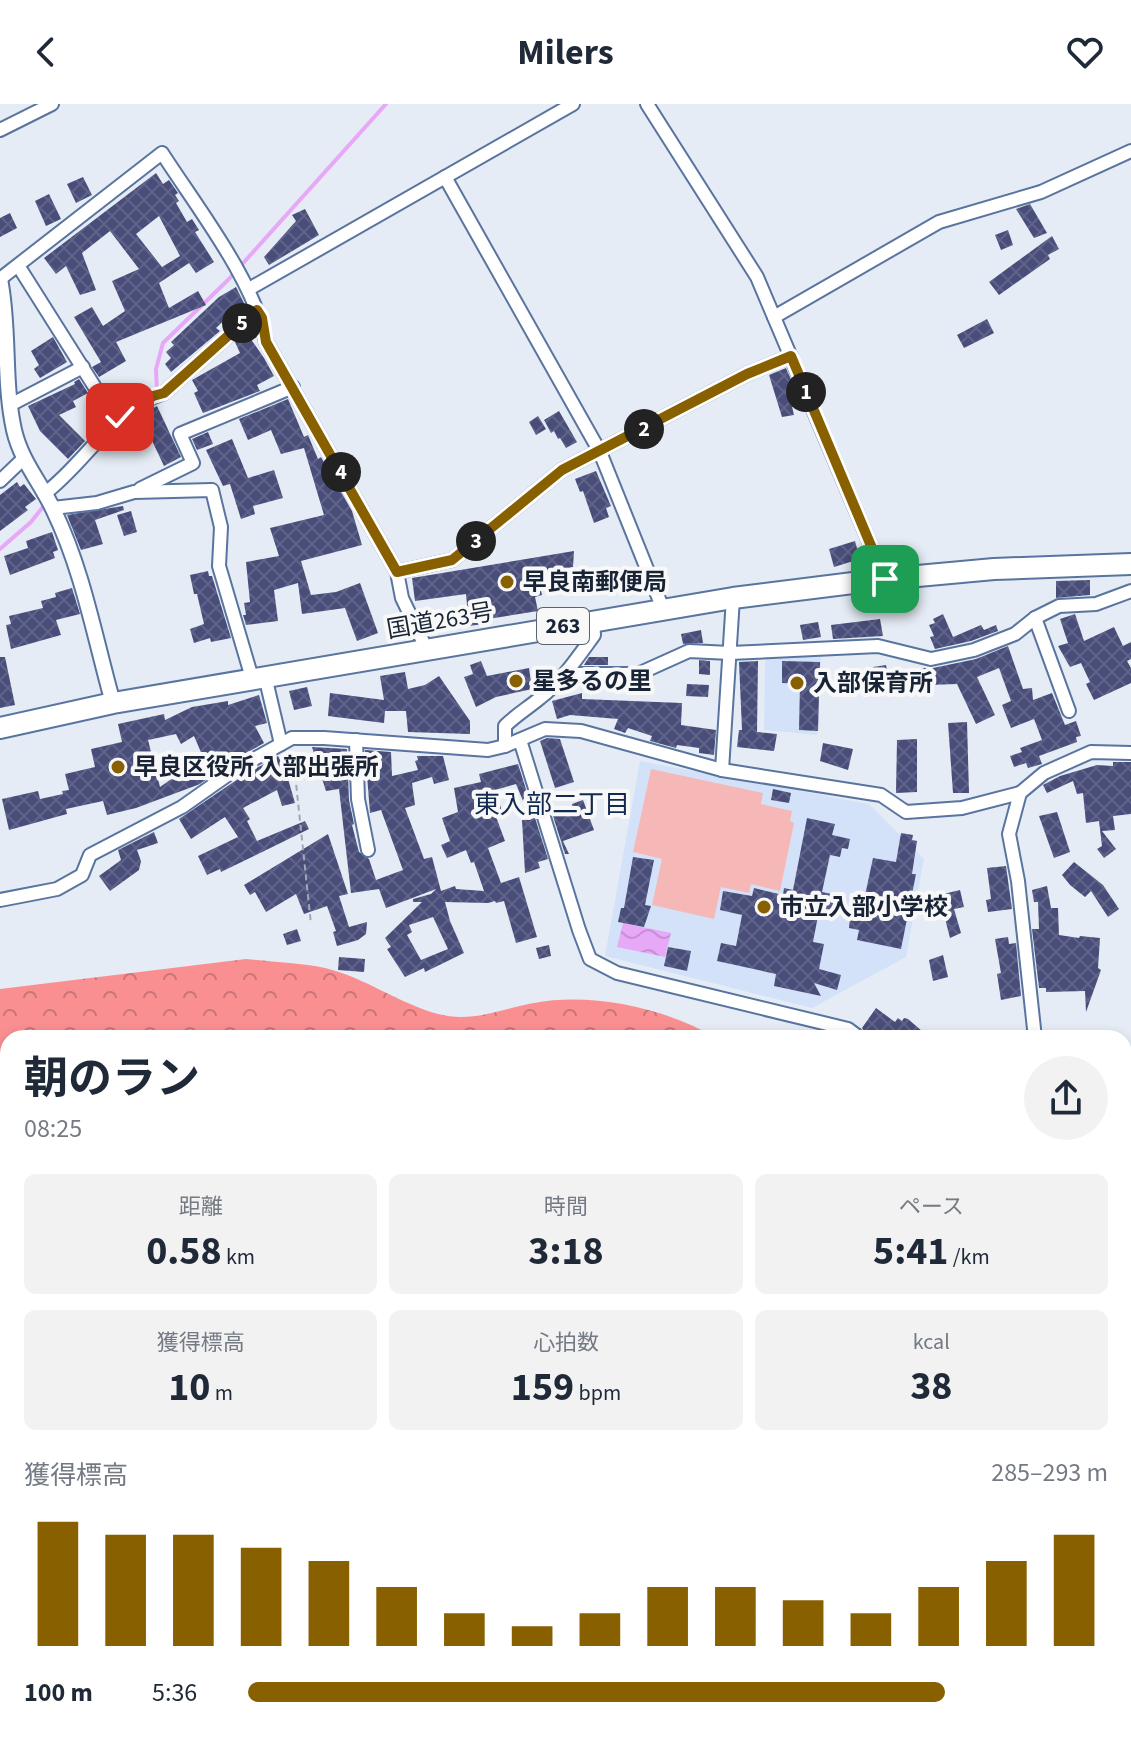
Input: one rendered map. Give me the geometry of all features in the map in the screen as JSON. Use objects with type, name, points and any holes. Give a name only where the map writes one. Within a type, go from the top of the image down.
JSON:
[{"type":"highway","name":"国道263号","points":[[0,728],[113,703],[259,677],[733,598],[994,569],[1131,564]]},
{"type":"street","points":[[0,130],[52,104]]},
{"type":"street","points":[[246,286],[573,104]]},
{"type":"street","points":[[647,104],[757,277],[885,579]]},
{"type":"street","points":[[774,317],[939,222],[1041,192],[1131,151]]},
{"type":"street","points":[[113,703],[73,557],[48,501],[23,459],[10,405],[7,315],[0,279],[162,153],[246,286],[262,318],[266,342],[397,572],[402,598],[427,650]]},
{"type":"street","points":[[445,177],[600,452],[663,609]]},
{"type":"street","points":[[19,267],[96,389]]},
{"type":"street","points":[[48,501],[59,483],[120,417],[159,394],[257,310]]},
{"type":"street","points":[[397,572],[452,560],[562,470],[747,374],[791,356]]},
{"type":"street","points":[[10,405],[83,367]]},
{"type":"street","points":[[48,501],[97,503],[134,492],[193,463],[180,434],[293,387]]},
{"type":"street","points":[[0,481],[23,459]]},
{"type":"street","points":[[134,492],[212,490],[221,527],[219,566],[281,744]]},
{"type":"street","points":[[565,674],[638,674],[689,651],[730,653],[878,646],[931,659],[974,650],[1015,634],[1035,618],[1059,606],[1096,604],[1131,591]]},
{"type":"street","points":[[722,770],[733,598]]},
{"type":"street","points":[[1035,618],[1069,711]]},
{"type":"street","points":[[505,746],[505,726],[520,711],[541,698],[565,674],[594,635],[593,621]]},
{"type":"street","points":[[0,900],[57,889],[82,875],[90,855],[182,807],[236,769],[292,738],[488,750],[545,729],[581,731],[722,770],[881,795],[906,812],[962,808],[1020,793],[1044,773],[1091,752],[1131,753]]},
{"type":"street","points":[[356,740],[358,799],[368,850]]},
{"type":"street","points":[[520,740],[590,959],[617,973],[849,1030]]},
{"type":"street","points":[[1020,793],[1009,834],[1018,881],[1034,1030]]},
{"type":"path","points":[[293,761],[311,924]]},
{"type":"shaded area","points":[[821,657],[817,735],[764,730],[765,658]]},
{"type":"shaded area","name":"市立入部小学校","points":[[640,761],[869,804],[924,859],[906,957],[812,1008],[605,956]]},
{"type":"shaded area","points":[[651,769],[763,793],[761,804],[792,811],[790,821],[794,823],[780,891],[751,884],[749,893],[721,887],[714,919],[652,905],[662,859],[633,852]]},
{"type":"green space","points":[[246,959],[339,972],[438,1014],[463,1017],[556,1000],[603,1001],[651,1011],[701,1030],[0,1030],[0,989]]},
{"type":"water","points":[[623,923],[671,933],[665,957],[617,947]]},
{"type":"building","points":[[156,173],[163,184],[169,180],[178,193],[175,195],[179,201],[176,203],[187,222],[192,219],[199,230],[195,232],[214,262],[196,273],[189,263],[159,283],[169,308],[198,291],[206,305],[116,342],[126,361],[99,377],[92,367],[101,362],[74,317],[92,307],[103,326],[125,311],[112,281],[139,269],[110,231],[82,253],[96,290],[80,295],[66,266],[56,274],[44,258]],"holes":[[[159,216],[180,256],[162,267],[136,234]]]},
{"type":"building","points":[[83,177],[92,195],[76,203],[67,184]]},
{"type":"building","points":[[49,194],[61,219],[46,226],[35,201]]},
{"type":"building","points":[[1030,204],[1047,233],[1034,238],[1016,209]]},
{"type":"building","points":[[305,209],[319,235],[269,265],[264,257],[296,221],[292,215]]},
{"type":"building","points":[[10,213],[17,228],[0,237],[0,218]]},
{"type":"building","points":[[1008,230],[1013,245],[1001,250],[995,235]]},
{"type":"building","points":[[1052,236],[1059,249],[1048,255],[1050,259],[999,295],[989,282]]},
{"type":"building","points":[[236,287],[245,305],[232,313],[216,328],[220,331],[171,372],[165,364],[171,358],[166,352],[174,345],[171,342],[219,297]]},
{"type":"building","points":[[987,319],[994,333],[964,348],[957,335]]},
{"type":"building","points":[[246,332],[274,376],[257,385],[260,391],[203,413],[192,380],[240,353],[235,342]]},
{"type":"building","points":[[53,337],[67,362],[40,378],[34,369],[39,365],[31,351]]},
{"type":"building","points":[[786,368],[796,391],[789,394],[794,415],[782,417],[769,375]]},
{"type":"building","points":[[79,379],[88,393],[73,401],[76,407],[59,415],[85,441],[68,459],[40,431],[28,406],[75,384]]},
{"type":"building","points":[[288,399],[304,437],[308,435],[318,459],[321,457],[352,511],[362,545],[301,561],[311,595],[336,592],[360,583],[378,633],[357,641],[345,608],[302,614],[298,583],[274,590],[278,621],[246,625],[243,615],[246,615],[244,603],[250,602],[246,562],[279,556],[270,528],[324,515],[304,448],[281,454],[271,430],[248,440],[239,419]]},
{"type":"building","points":[[157,406],[181,457],[164,466],[146,428],[151,426],[143,414]]},
{"type":"building","points":[[559,411],[577,442],[566,448],[554,431],[551,433],[544,420]]},
{"type":"building","points":[[538,416],[546,429],[536,435],[529,422]]},
{"type":"building","points":[[208,432],[213,444],[197,450],[192,439]]},
{"type":"building","points":[[232,439],[248,478],[274,470],[283,498],[253,506],[255,514],[241,519],[230,484],[223,486],[206,450]]},
{"type":"building","points":[[596,471],[611,506],[606,508],[609,517],[594,523],[583,491],[580,492],[575,479]]},
{"type":"building","points":[[17,482],[20,487],[24,484],[36,499],[25,507],[28,510],[0,531],[0,495]]},
{"type":"building","points":[[123,506],[124,510],[95,520],[103,544],[81,550],[67,515]]},
{"type":"building","points":[[131,511],[137,532],[124,536],[117,515]]},
{"type":"building","points":[[52,532],[58,550],[53,552],[55,558],[10,575],[4,556],[28,548],[26,541]]},
{"type":"building","points":[[855,541],[860,559],[834,567],[829,549]]},
{"type":"building","points":[[574,551],[573,567],[537,573],[542,595],[535,597],[538,611],[482,620],[483,624],[469,626],[466,594],[415,601],[412,578]]},
{"type":"building","points":[[208,571],[231,638],[211,642],[210,638],[194,643],[190,629],[204,624],[190,575]]},
{"type":"building","points":[[1090,580],[1090,595],[1056,598],[1056,581]]},
{"type":"building","points":[[72,588],[80,614],[56,620],[61,635],[11,649],[6,625],[11,624],[9,616],[43,608],[41,601]]},
{"type":"building","points":[[943,614],[953,637],[981,625],[984,630],[996,625],[998,631],[935,649],[929,625]]},
{"type":"building","points":[[1075,614],[1084,641],[1114,627],[1123,646],[1131,642],[1131,659],[1127,661],[1131,668],[1131,683],[1094,700],[1081,663],[1070,667],[1058,646],[1068,643],[1060,619]]},
{"type":"building","points":[[880,619],[883,636],[833,639],[831,625]]},
{"type":"building","points":[[818,622],[821,637],[803,640],[800,625]]},
{"type":"building","points":[[701,630],[703,643],[683,644],[681,634]]},
{"type":"building","points":[[1008,646],[1023,689],[1032,688],[1033,700],[1052,693],[1065,725],[1076,721],[1081,736],[1076,737],[1077,742],[1039,756],[1042,764],[1028,768],[1026,763],[1014,767],[1010,756],[1022,752],[1020,748],[1042,740],[1034,719],[1011,728],[1002,705],[1011,701],[999,668],[977,677],[995,715],[976,724],[957,684],[928,685],[928,688],[909,691],[907,681],[910,680],[911,668],[933,668],[976,659]]},
{"type":"building","points":[[0,657],[5,657],[15,705],[0,708]]},
{"type":"building","points":[[589,657],[608,657],[608,665],[584,665]]},
{"type":"building","points":[[699,660],[710,661],[710,675],[699,674]]},
{"type":"building","points":[[481,661],[487,676],[529,668],[532,689],[496,697],[476,707],[464,677],[473,674],[470,665]]},
{"type":"building","points":[[758,661],[757,732],[777,734],[774,751],[737,747],[739,730],[742,730],[739,662]]},
{"type":"building","points":[[782,661],[820,662],[818,731],[799,730],[800,684],[782,683]]},
{"type":"building","points":[[886,665],[890,689],[876,691],[873,667]]},
{"type":"building","points":[[405,672],[408,689],[425,685],[439,676],[470,721],[470,734],[408,732],[406,711],[385,711],[384,723],[328,716],[330,693],[384,700],[380,676]]},
{"type":"building","points":[[583,683],[628,683],[628,684],[583,688]]},
{"type":"building","points":[[687,684],[709,685],[708,697],[686,696]]},
{"type":"building","points":[[307,687],[312,706],[294,710],[289,691]]},
{"type":"building","points":[[582,693],[582,699],[682,703],[681,725],[716,730],[714,755],[699,753],[699,748],[677,745],[676,748],[650,741],[652,736],[628,728],[625,733],[614,729],[618,719],[570,715],[557,719],[552,701]]},
{"type":"building","points":[[259,695],[267,723],[255,726],[264,743],[200,784],[136,808],[107,815],[103,801],[66,809],[67,814],[9,830],[2,799],[38,791],[40,799],[63,794],[62,791],[69,790],[65,774],[95,767],[91,749],[122,742],[118,724],[164,714],[165,720],[192,707],[228,701],[228,705]],"holes":[[[176,734],[181,744],[194,736],[203,757],[160,787],[148,740]]]},
{"type":"building","points":[[967,722],[969,793],[953,793],[948,723]]},
{"type":"building","points":[[560,739],[574,782],[555,788],[540,741]]},
{"type":"building","points":[[917,739],[917,792],[896,793],[897,740]]},
{"type":"building","points":[[823,743],[853,749],[848,770],[820,761]]},
{"type":"building","points":[[312,747],[347,749],[352,825],[359,852],[369,859],[376,880],[403,870],[381,810],[370,813],[365,750],[391,752],[392,776],[418,770],[417,756],[443,756],[449,780],[434,784],[432,777],[412,783],[415,805],[405,808],[424,859],[432,857],[441,891],[455,886],[456,889],[484,891],[474,862],[471,863],[466,850],[447,858],[441,845],[450,841],[442,818],[458,812],[454,788],[481,782],[479,774],[518,764],[548,859],[538,862],[540,868],[525,873],[522,820],[531,820],[516,784],[495,790],[502,811],[495,814],[505,841],[488,848],[501,883],[519,877],[537,937],[516,943],[504,901],[445,902],[464,953],[425,972],[424,968],[405,977],[387,949],[391,947],[385,938],[422,902],[413,902],[413,899],[431,894],[436,889],[386,908],[379,889],[351,893],[339,789],[326,791]],"holes":[[[433,917],[448,949],[421,960],[407,935],[412,932],[409,925]]]},
{"type":"building","points":[[278,756],[295,803],[282,806],[277,790],[243,808],[250,819],[247,821],[257,841],[305,821],[309,829],[221,872],[220,869],[207,875],[198,856],[238,837],[225,817],[191,839],[179,819]]},
{"type":"building","points":[[1113,762],[1131,762],[1131,814],[1113,816],[1115,830],[1102,831],[1116,849],[1104,858],[1097,849],[1102,846],[1099,821],[1086,823],[1083,793],[1077,794],[1073,781],[1047,793],[1043,785],[1060,776],[1097,765],[1113,766]]},
{"type":"building","points":[[773,789],[791,793],[789,803],[771,800]]},
{"type":"building","points":[[547,797],[555,815],[573,809],[572,804],[583,800],[594,830],[563,841],[569,854],[565,854]]},
{"type":"building","points":[[1057,812],[1070,852],[1054,858],[1039,816]]},
{"type":"building","points":[[807,818],[835,824],[832,835],[850,839],[848,849],[842,848],[840,857],[830,855],[822,892],[837,895],[830,918],[818,916],[813,942],[824,944],[819,969],[841,975],[837,990],[814,983],[821,996],[774,986],[776,974],[717,961],[721,943],[736,946],[742,915],[720,910],[723,891],[752,896],[754,888],[783,895],[784,888],[793,890]]},
{"type":"building","points":[[154,832],[158,843],[137,850],[141,861],[139,870],[110,891],[99,876],[121,860],[118,850]]},
{"type":"building","points":[[901,833],[913,835],[912,840],[917,841],[912,874],[916,874],[901,949],[857,940],[859,930],[849,928],[852,898],[864,900],[873,858],[896,862]]},
{"type":"building","points":[[328,834],[348,894],[339,896],[349,927],[367,922],[366,934],[358,940],[337,946],[333,932],[336,931],[327,906],[304,914],[296,894],[266,912],[255,892],[250,895],[244,885]]},
{"type":"building","points":[[633,857],[654,860],[645,905],[651,906],[644,927],[618,922],[621,908],[624,908]]},
{"type":"building","points":[[1074,862],[1103,885],[1119,909],[1108,917],[1091,891],[1085,897],[1070,885],[1062,875]]},
{"type":"building","points":[[1006,866],[1012,909],[988,912],[986,900],[991,899],[987,868]]},
{"type":"building","points":[[1047,886],[1051,908],[1058,908],[1059,935],[1100,938],[1098,968],[1101,970],[1086,1012],[1085,991],[1046,992],[1046,988],[1039,988],[1032,929],[1039,929],[1038,902],[1034,902],[1032,890]]},
{"type":"building","points":[[960,890],[964,907],[954,909],[961,933],[950,938],[939,895]]},
{"type":"building","points":[[297,929],[301,941],[287,945],[283,934]]},
{"type":"building","points":[[1008,937],[1009,944],[1016,943],[1021,996],[1001,1000],[997,974],[1001,973],[995,939]]},
{"type":"building","points":[[549,945],[551,956],[539,959],[536,948]]},
{"type":"building","points":[[668,947],[691,951],[687,971],[664,966]]},
{"type":"building","points":[[943,955],[948,977],[933,981],[929,960]]},
{"type":"building","points":[[339,957],[365,959],[364,972],[338,970]]},
{"type":"building","points":[[876,1008],[895,1022],[898,1018],[902,1021],[908,1019],[921,1030],[863,1030]]},
{"type":"waterway","points":[[157,392],[156,369],[163,343],[228,280],[386,104]]},
{"type":"waterway","points":[[0,549],[31,522],[46,503]]},
{"type":"place","name":"早良南郵便局","points":[[507,582]]},
{"type":"place","name":"星多るの里","points":[[516,681]]},
{"type":"place","name":"入部保育所","points":[[797,683]]},
{"type":"place","name":"早良区役所 入部出張所","points":[[118,767]]},
{"type":"place","name":"市立入部小学校","points":[[764,907]]},
{"type":"district","name":"東入部二丁目","points":[[552,804]]},
{"type":"route","points":[[120,417],[153,396],[164,393],[257,310],[262,318],[266,342],[397,572],[452,560],[562,470],[747,374],[791,356],[885,579]]}]
